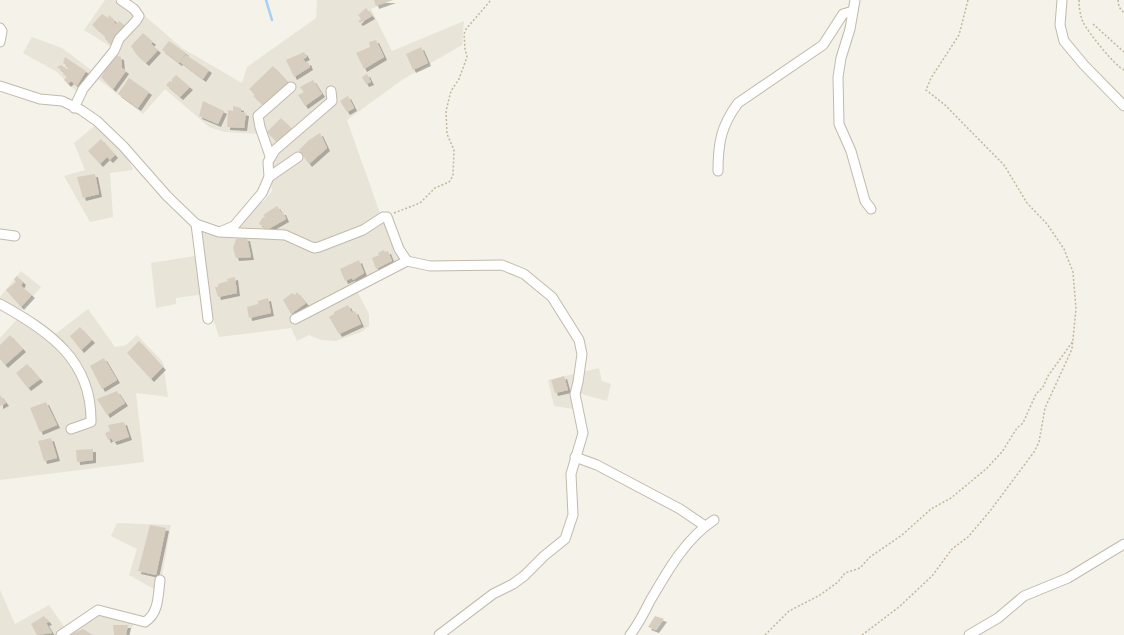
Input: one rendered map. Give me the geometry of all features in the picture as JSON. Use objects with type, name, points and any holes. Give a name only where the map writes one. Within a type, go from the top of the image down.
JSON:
[{"type":"street","points":[[74,108],[83,89],[114,51],[119,39],[139,16],[134,9],[121,0]]},
{"type":"street","points":[[855,0],[838,77],[840,124],[851,151],[866,201],[871,209]]},
{"type":"street","points":[[1062,0],[1060,25],[1064,41],[1084,65],[1124,106]]},
{"type":"street","points":[[718,171],[720,137],[728,116],[738,103],[823,45],[843,14],[853,11]]},
{"type":"street","points":[[0,28],[2,31],[0,42]]},
{"type":"street","points":[[0,86],[40,99],[62,101],[97,121],[124,146],[167,196],[196,224],[219,232],[285,235],[314,248],[363,230],[385,217],[399,249],[407,261]]},
{"type":"street","points":[[270,156],[260,127],[258,116],[291,87]]},
{"type":"street","points":[[219,232],[234,226],[262,193],[269,177],[268,162],[270,156],[310,119],[328,106],[332,101],[331,91]]},
{"type":"street","points":[[269,177],[298,157]]},
{"type":"street","points":[[196,224],[208,319]]},
{"type":"street","points":[[0,234],[14,236]]},
{"type":"street","points":[[295,318],[407,261],[430,266],[502,265],[524,274],[552,297],[579,340],[582,354],[575,394],[583,433],[574,457],[571,474],[573,515],[565,539],[518,580],[493,594],[438,635]]},
{"type":"street","points":[[0,304],[42,330],[78,365],[88,392],[91,408],[91,422],[71,429]]},
{"type":"street","points":[[574,457],[597,465],[673,505],[705,526]]},
{"type":"street","points":[[630,635],[670,569],[693,536],[714,520]]},
{"type":"street","points":[[969,635],[998,618],[1024,596],[1068,578],[1124,544]]},
{"type":"street","points":[[61,635],[98,610],[145,622],[154,614],[158,601],[160,580]]},
{"type":"path","points":[[385,217],[420,203],[435,188],[449,182],[453,176],[454,150],[447,134],[446,111],[451,92],[459,79],[468,57],[465,49],[464,34],[466,29],[491,0]]},
{"type":"path","points":[[862,635],[899,607],[924,584],[952,549],[968,537],[1034,452],[1039,442],[1045,408],[1059,374],[1066,364],[1074,340],[1076,309],[1074,277],[1064,249],[1046,224],[1027,203],[998,158],[944,105],[926,90],[930,78],[959,35],[968,0]]},
{"type":"path","points":[[1079,0],[1079,7],[1084,23],[1109,56],[1124,70]]},
{"type":"path","points":[[1118,0],[1119,7],[1124,13]]},
{"type":"path","points":[[1093,24],[1124,52]]},
{"type":"path","points":[[765,635],[789,611],[820,595],[838,582],[846,573],[860,568],[870,557],[902,536],[931,509],[951,498],[986,469],[1002,452],[1017,428],[1023,423],[1036,394],[1044,387],[1048,376],[1074,340]]},
{"type":"shaded area","points":[[105,0],[113,0],[134,14],[138,10],[182,48],[242,83],[247,67],[316,18],[317,0],[393,0],[371,9],[392,51],[464,21],[462,45],[402,80],[347,120],[381,216],[398,238],[402,261],[356,289],[369,314],[369,326],[361,332],[336,341],[321,340],[309,335],[297,341],[291,328],[219,337],[205,294],[176,298],[176,304],[156,308],[151,263],[200,255],[197,226],[219,232],[252,207],[264,201],[272,191],[268,157],[259,134],[224,132],[209,127],[165,89],[143,114],[98,79],[113,48],[84,30]]},
{"type":"shaded area","points":[[32,37],[62,48],[95,73],[80,95],[57,72],[23,53]]},
{"type":"shaded area","points":[[97,124],[123,146],[133,170],[110,173],[113,217],[90,222],[64,176],[85,170],[74,143]]},
{"type":"shaded area","points":[[21,271],[41,287],[18,314],[0,301],[0,297]]},
{"type":"shaded area","points":[[88,309],[115,347],[126,345],[137,335],[163,362],[168,397],[136,393],[144,462],[0,480],[0,338],[21,315],[54,335]],"holes":[[[53,336],[61,339],[60,343],[85,369],[84,374]]]},
{"type":"shaded area","points":[[599,368],[602,381],[611,384],[607,401],[574,392],[573,409],[554,406],[548,380]]},
{"type":"shaded area","points":[[117,523],[171,525],[159,592],[129,575],[137,549],[111,536]]},
{"type":"shaded area","points":[[0,590],[15,624],[49,605],[65,628],[57,635],[0,635]]},
{"type":"shaded area","points":[[97,614],[135,622],[128,635],[64,635]]},
{"type":"building","points":[[374,0],[393,0],[376,6]]},
{"type":"building","points":[[366,8],[372,16],[360,23],[358,21],[361,19],[358,15]]},
{"type":"building","points":[[102,14],[108,18],[109,15],[115,21],[114,23],[117,24],[119,21],[127,27],[111,44],[105,39],[105,36],[92,25]]},
{"type":"building","points":[[143,33],[153,42],[151,44],[158,50],[146,63],[136,54],[131,46]]},
{"type":"building","points":[[376,40],[384,57],[364,69],[356,53],[370,47],[369,42]]},
{"type":"building","points":[[169,41],[186,53],[179,63],[162,50]]},
{"type":"building","points":[[421,47],[428,63],[413,70],[406,54]]},
{"type":"building","points":[[304,52],[307,57],[303,59],[306,63],[308,62],[310,67],[294,77],[286,60]]},
{"type":"building","points":[[115,55],[121,57],[122,68],[126,71],[113,89],[101,77],[104,73],[101,72]]},
{"type":"building","points":[[186,55],[209,70],[203,79],[180,62]]},
{"type":"building","points":[[65,57],[86,71],[77,86],[71,81],[68,84],[64,80],[67,77],[63,74],[64,72],[57,67],[61,65],[67,69],[69,67],[63,63]]},
{"type":"building","points":[[273,66],[288,82],[263,105],[253,96],[255,94],[249,89]]},
{"type":"building","points":[[367,74],[371,82],[366,84],[362,77]]},
{"type":"building","points":[[176,75],[190,87],[180,97],[166,85],[170,81],[172,82],[172,79]]},
{"type":"building","points":[[129,78],[149,92],[138,108],[118,94]]},
{"type":"building","points":[[313,80],[322,94],[305,106],[298,95],[304,92],[300,87]]},
{"type":"building","points":[[348,96],[354,108],[347,112],[340,101]]},
{"type":"building","points":[[203,101],[224,111],[218,124],[199,116]]},
{"type":"building","points":[[233,106],[241,108],[241,112],[246,113],[244,128],[227,127],[228,110],[233,111]]},
{"type":"building","points":[[281,118],[293,130],[279,144],[267,132]]},
{"type":"building","points":[[320,133],[327,148],[309,164],[299,150],[309,140]]},
{"type":"building","points":[[101,139],[115,155],[110,160],[107,157],[100,164],[88,151]]},
{"type":"building","points":[[95,174],[99,194],[83,198],[77,177]]},
{"type":"building","points":[[277,206],[281,212],[283,212],[286,219],[265,231],[263,226],[259,224],[262,218],[265,217],[263,215]]},
{"type":"building","points":[[247,238],[251,257],[236,258],[233,248],[236,239]]},
{"type":"building","points":[[384,250],[385,252],[388,251],[392,261],[376,269],[372,258],[379,255],[378,253]]},
{"type":"building","points":[[359,260],[364,273],[353,280],[352,278],[345,281],[340,269]]},
{"type":"building","points":[[17,276],[23,282],[21,286],[32,295],[21,307],[6,290],[16,282],[14,279]]},
{"type":"building","points":[[235,277],[237,293],[218,297],[215,287],[218,287],[218,284],[228,281],[227,279]]},
{"type":"building","points":[[297,292],[306,303],[291,314],[283,300],[292,293],[295,295]]},
{"type":"building","points":[[268,298],[271,313],[249,318],[247,307],[258,304],[258,301]]},
{"type":"building","points":[[348,305],[352,313],[355,311],[361,324],[339,334],[329,317],[334,314],[334,312]]},
{"type":"building","points":[[80,327],[92,340],[81,350],[70,336]]},
{"type":"building","points":[[10,335],[23,349],[5,365],[0,359],[0,345]]},
{"type":"building","points":[[139,341],[163,367],[151,379],[127,353]]},
{"type":"building","points":[[104,358],[117,380],[102,389],[90,366]]},
{"type":"building","points":[[27,364],[40,379],[28,388],[16,373]]},
{"type":"building","points":[[564,376],[568,390],[555,393],[551,380]]},
{"type":"building","points":[[117,391],[125,403],[107,415],[97,399]]},
{"type":"building","points":[[0,395],[6,403],[0,406]]},
{"type":"building","points":[[46,402],[57,425],[40,432],[30,408]]},
{"type":"building","points":[[124,422],[129,437],[114,442],[111,438],[108,440],[105,433],[110,431],[108,425]]},
{"type":"building","points":[[51,438],[57,458],[44,461],[38,441]]},
{"type":"building","points":[[93,449],[93,460],[77,462],[76,450]]},
{"type":"building","points":[[150,525],[166,528],[156,575],[138,571]]},
{"type":"building","points":[[44,616],[49,622],[46,623],[52,633],[37,635],[31,624]]},
{"type":"building","points":[[655,616],[664,619],[656,630],[648,627]]},
{"type":"building","points":[[113,625],[128,625],[126,635],[114,635]]},
{"type":"building","points":[[83,629],[93,635],[69,635]]},
{"type":"waterway","points":[[266,0],[272,20]]}]
